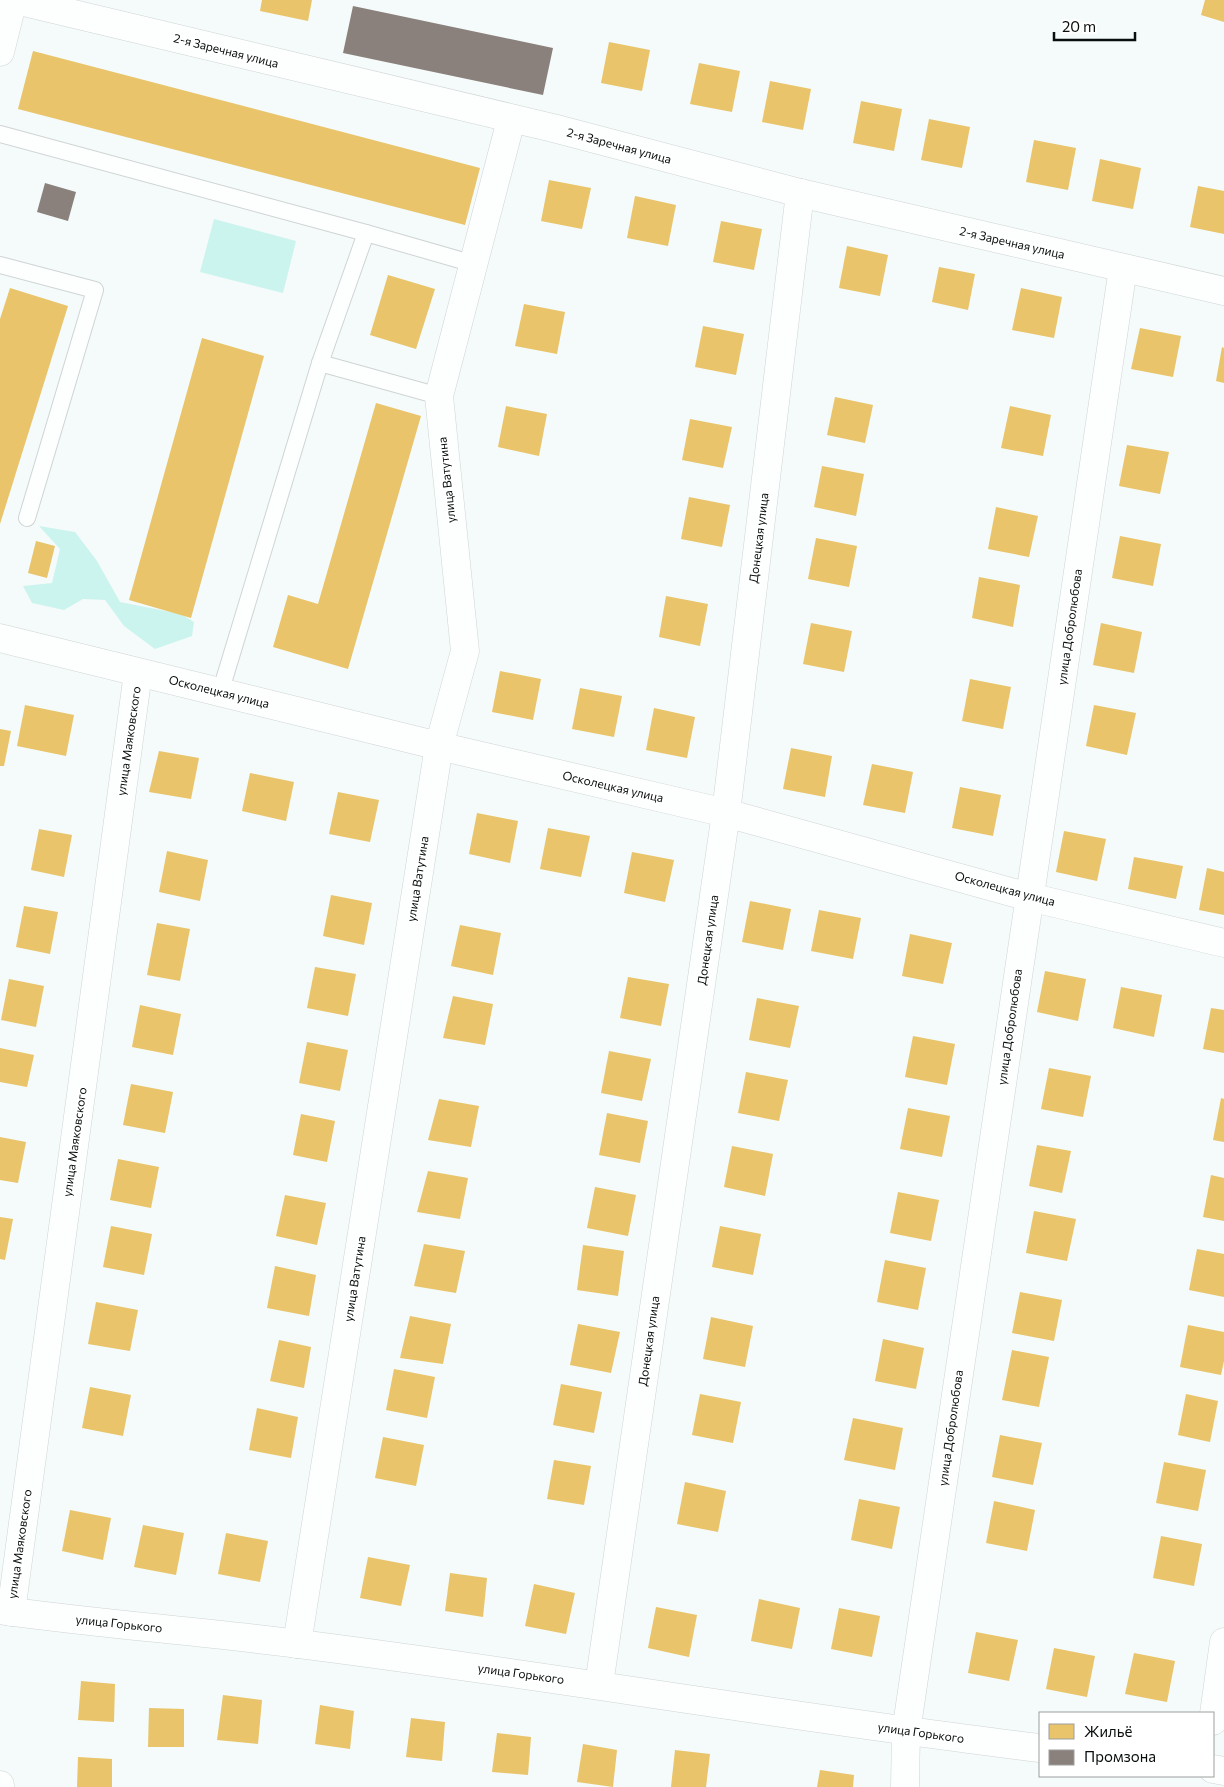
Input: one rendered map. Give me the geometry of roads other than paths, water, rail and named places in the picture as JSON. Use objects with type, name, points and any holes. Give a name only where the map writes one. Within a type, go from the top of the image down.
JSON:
[{"type":"street","points":[[0,52],[14,0]]},
{"type":"street","name":"2-я Заречная улица","points":[[14,0],[511,120],[553,128],[800,193],[1224,290]]},
{"type":"street","name":"улица Ватутина","points":[[297,1644],[439,746],[465,651],[439,396],[511,120]]},
{"type":"street","name":"Донецкая улица","points":[[598,1685],[726,814],[800,193]]},
{"type":"street","name":"улица Добролюбова","points":[[905,1787],[906,1732],[1123,268]]},
{"type":"street","name":"Осколецкая улица","points":[[0,638],[220,693],[726,814],[1030,897],[1224,943]]},
{"type":"street","name":"улица Маяковского","points":[[6,1611],[138,672]]},
{"type":"street","name":"улица Горького","points":[[6,1611],[297,1644],[598,1685],[906,1732],[1039,1748]]},
{"type":"street","points":[[1214,1714],[1224,1642]]},
{"type":"lane","points":[[0,134],[474,264]]},
{"type":"lane","points":[[220,693],[320,363],[366,233]]},
{"type":"lane","points":[[0,265],[95,290],[27,518]]},
{"type":"lane","points":[[320,363],[439,396]]}]
